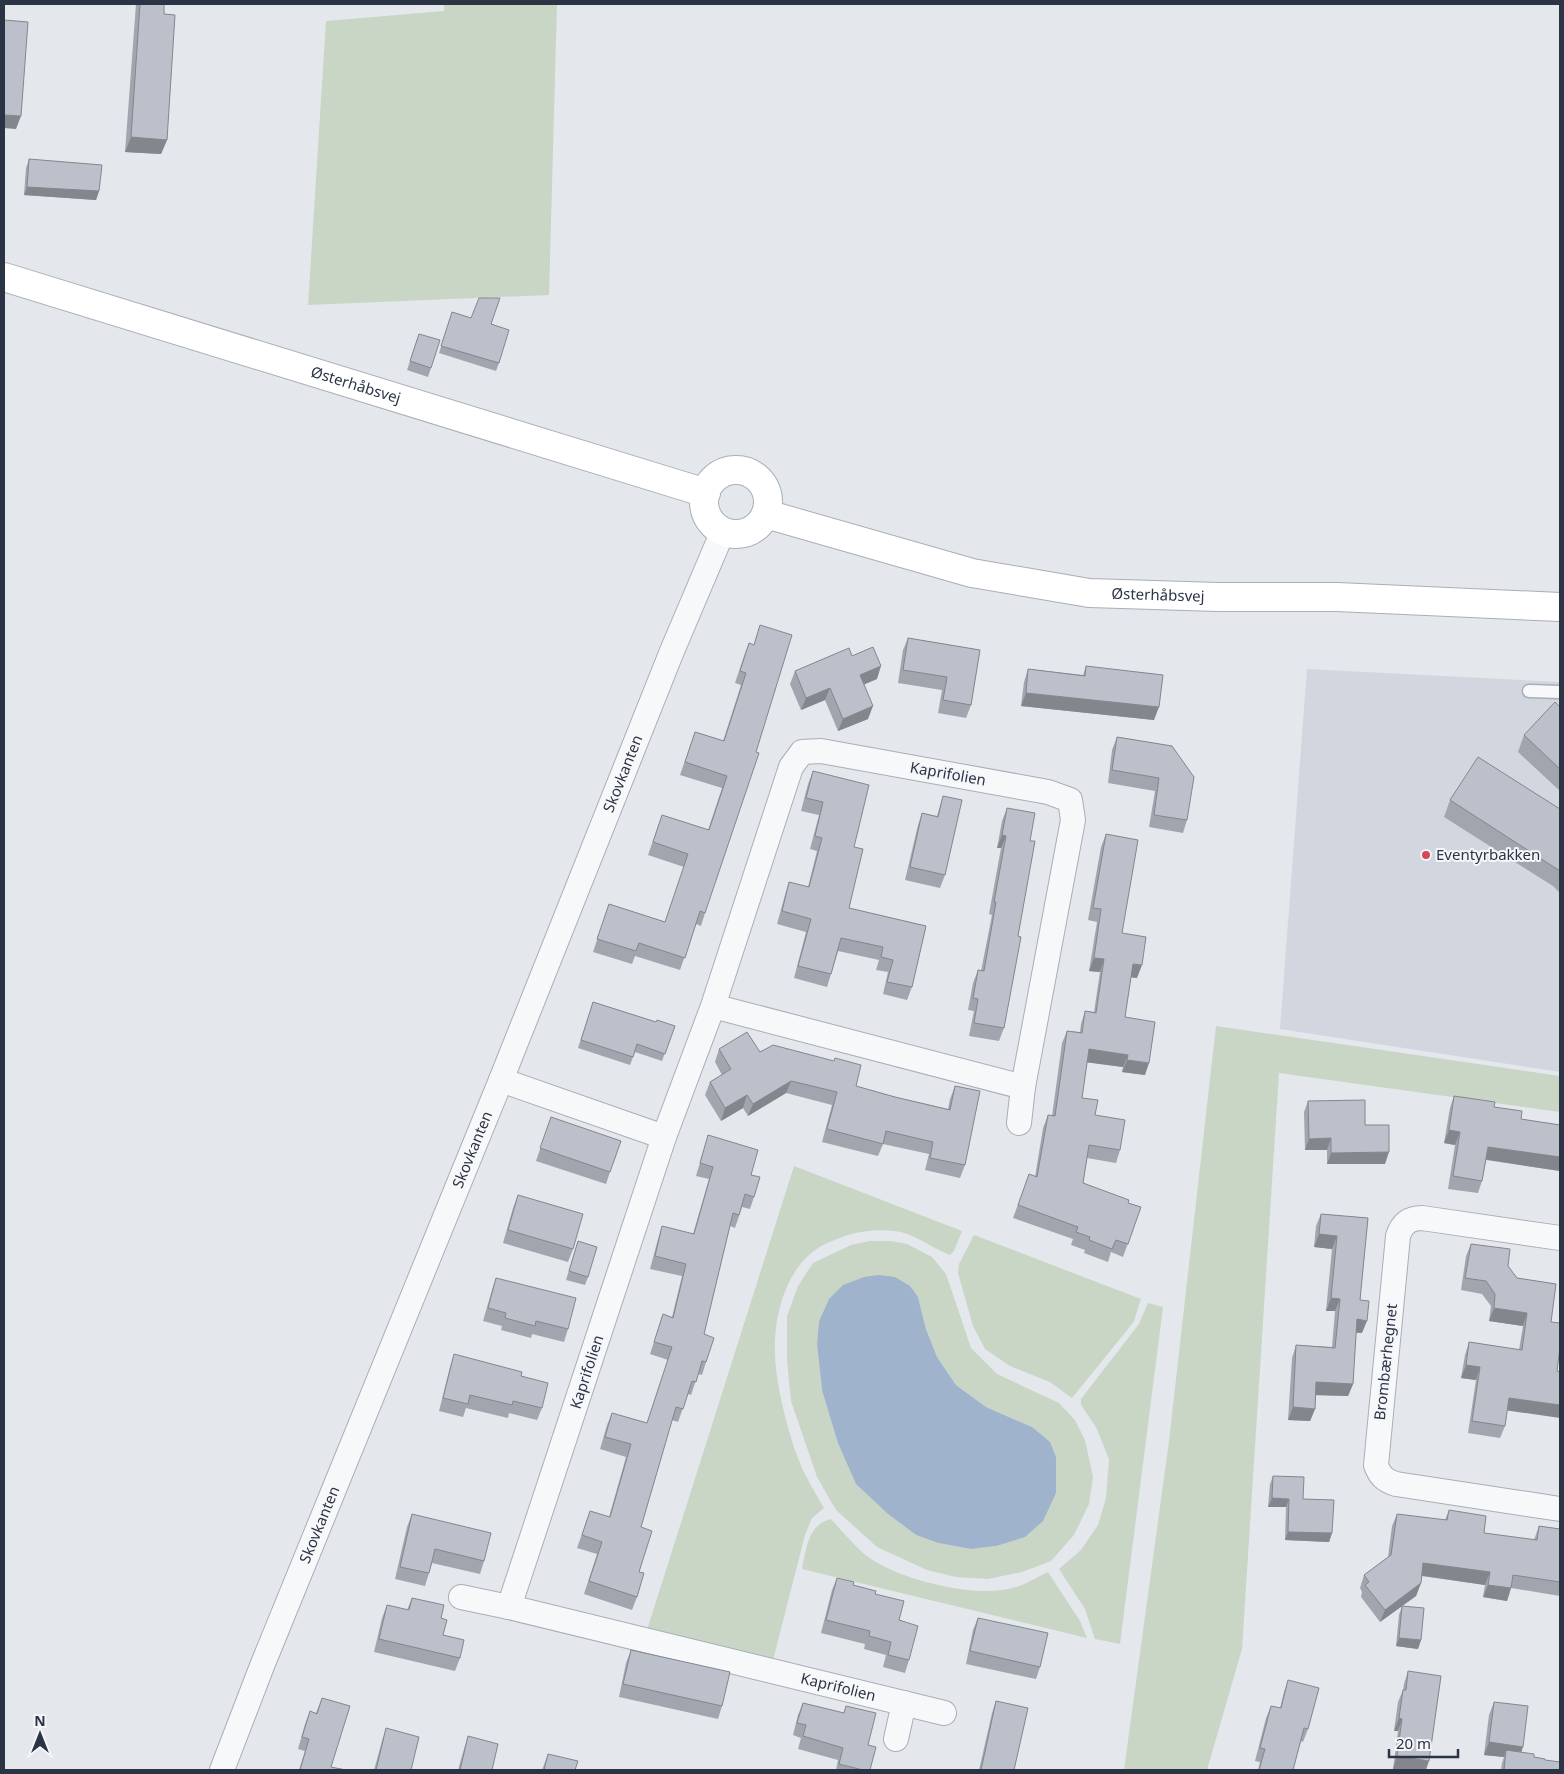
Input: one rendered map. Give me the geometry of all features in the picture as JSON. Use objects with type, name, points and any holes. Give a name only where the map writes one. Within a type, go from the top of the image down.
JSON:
[{"type":"street","name":"Østerhåbsvej","points":[[4,277],[706,492]]},
{"type":"street","points":[[730,471],[747,473],[761,482],[765,489],[768,506],[766,514],[762,522],[748,532],[731,534],[722,531],[707,515],[705,507],[706,492],[710,485],[722,474],[730,471]]},
{"type":"street","name":"Østerhåbsvej","points":[[766,514],[972,573],[1089,594],[1337,597],[1560,608]]},
{"type":"street","name":"Skovkanten","points":[[222,1770],[262,1666],[722,531]]},
{"type":"street","name":"Kaprifolien","points":[[509,1607],[664,1137],[713,1006],[791,767],[802,752],[821,751],[1048,792],[1070,800],[1074,820],[1023,1087],[1019,1123]]},
{"type":"street","points":[[713,1006],[1023,1087]]},
{"type":"street","points":[[501,1080],[664,1137]]},
{"type":"street","name":"Brombærhegnet","points":[[1560,1238],[1422,1218],[1413,1218],[1401,1228],[1397,1245],[1376,1465],[1379,1474],[1386,1481],[1396,1484],[1560,1509]]},
{"type":"street","name":"Kaprifolien","points":[[461,1597],[944,1713]]},
{"type":"street","points":[[896,1739],[904,1703]]},
{"type":"lane","points":[[1529,691],[1560,692]]},
{"type":"shaded area","name":"Eventyrbakken","points":[[1307,669],[1560,682],[1560,1072],[1280,1029]]},
{"type":"green space","points":[[444,4],[557,4],[549,295],[308,305],[326,21],[444,11]]},
{"type":"green space","points":[[1216,1026],[1560,1076],[1560,1112],[1279,1073],[1242,1649],[1207,1770],[1124,1770],[1169,1441]]},
{"type":"green space","points":[[794,1166],[962,1231],[954,1251],[950,1255],[917,1238],[895,1231],[877,1230],[851,1234],[813,1251],[803,1261],[788,1284],[776,1325],[775,1353],[778,1384],[789,1431],[798,1458],[806,1477],[824,1508],[812,1518],[805,1535],[773,1660],[647,1630]]},
{"type":"green space","points":[[974,1235],[1141,1299],[1134,1321],[1072,1398],[1050,1382],[1010,1366],[985,1349],[973,1326],[958,1273],[959,1264]]},
{"type":"green space","points":[[870,1241],[891,1241],[907,1244],[932,1257],[946,1274],[971,1348],[997,1374],[1059,1403],[1075,1420],[1085,1440],[1093,1477],[1089,1504],[1074,1535],[1051,1561],[1022,1572],[988,1579],[956,1577],[927,1570],[877,1547],[836,1510],[817,1477],[791,1401],[787,1361],[787,1316],[798,1286],[813,1263],[851,1245]],"holes":[[[918,1297],[926,1329],[937,1357],[956,1385],[986,1407],[1032,1427],[996,1546],[971,1549],[938,1543],[916,1535],[888,1514],[822,1390],[817,1344],[819,1321],[829,1299]]]},
{"type":"green space","points":[[1148,1303],[1163,1307],[1120,1644],[1095,1639],[1085,1609],[1059,1569],[1081,1550],[1098,1525],[1106,1498],[1109,1459],[1096,1427],[1081,1405],[1081,1399],[1139,1324]]},
{"type":"green space","points":[[831,1519],[863,1553],[877,1562],[894,1571],[936,1585],[980,1591],[1000,1590],[1020,1586],[1048,1572],[1080,1621],[1087,1638],[802,1569],[809,1539],[813,1532],[817,1526]]},
{"type":"water","points":[[879,1275],[895,1277],[910,1286],[918,1297],[926,1329],[937,1357],[956,1385],[986,1407],[1032,1427],[1050,1442],[1056,1457],[1056,1493],[1043,1521],[1025,1537],[996,1546],[971,1549],[938,1543],[916,1535],[888,1514],[856,1484],[838,1443],[822,1390],[817,1344],[819,1321],[829,1299],[843,1285],[864,1277]]},
{"type":"building","points":[[140,4],[164,4],[164,14],[175,15],[167,140],[131,137]]},
{"type":"building","points":[[4,20],[28,22],[21,116],[4,115]]},
{"type":"building","points":[[29,159],[102,165],[99,191],[27,187]]},
{"type":"building","points":[[479,298],[500,298],[491,324],[509,330],[499,363],[441,346],[452,312],[471,318]]},
{"type":"building","points":[[419,334],[440,340],[431,368],[410,361]]},
{"type":"building","points":[[760,625],[792,635],[756,752],[759,753],[705,913],[700,911],[685,958],[639,943],[636,951],[597,939],[609,904],[665,922],[688,854],[653,842],[662,815],[709,830],[727,776],[685,762],[695,732],[724,741],[746,673],[740,671],[749,643],[754,645]]},
{"type":"building","points":[[908,638],[980,650],[971,705],[943,700],[947,677],[903,670]]},
{"type":"building","points":[[873,647],[881,666],[860,675],[873,706],[843,719],[830,688],[806,698],[795,671],[849,648],[852,656]]},
{"type":"building","points":[[1086,666],[1163,675],[1159,707],[1026,693],[1028,669],[1085,676]]},
{"type":"building","points":[[1555,702],[1560,707],[1560,769],[1524,735]]},
{"type":"building","points":[[1117,737],[1172,746],[1194,777],[1187,820],[1154,815],[1159,778],[1112,770]]},
{"type":"building","points":[[1478,757],[1560,809],[1560,871],[1450,800]]},
{"type":"building","points":[[813,771],[869,785],[854,847],[863,849],[849,908],[926,926],[912,987],[887,982],[893,960],[881,957],[883,947],[841,938],[831,974],[798,966],[811,919],[782,911],[789,882],[809,887],[822,838],[815,836],[823,802],[806,798]]},
{"type":"building","points":[[943,796],[962,800],[945,875],[910,867],[922,813],[938,817]]},
{"type":"building","points":[[1007,808],[1035,813],[1030,841],[1035,841],[1018,936],[1021,937],[1004,1028],[974,1023],[978,999],[973,998],[978,970],[984,971],[1006,836],[1002,835]]},
{"type":"building","points":[[1106,834],[1138,840],[1122,933],[1146,937],[1142,965],[1133,964],[1125,1017],[1155,1022],[1149,1063],[1127,1060],[1128,1055],[1089,1049],[1082,1098],[1098,1100],[1095,1115],[1125,1120],[1120,1150],[1089,1145],[1083,1183],[1129,1200],[1128,1203],[1141,1207],[1128,1244],[1116,1240],[1112,1249],[1089,1240],[1090,1237],[1076,1232],[1078,1227],[1018,1205],[1029,1174],[1037,1177],[1048,1115],[1055,1116],[1067,1031],[1082,1033],[1085,1011],[1096,1013],[1104,959],[1094,958],[1101,909],[1093,908]]},
{"type":"building","points":[[593,1002],[675,1026],[665,1054],[637,1044],[633,1057],[581,1040]]},
{"type":"building","points":[[747,1032],[760,1052],[773,1045],[834,1061],[835,1058],[861,1065],[856,1086],[895,1097],[950,1110],[955,1086],[980,1091],[965,1165],[930,1158],[933,1142],[886,1131],[883,1144],[827,1129],[837,1092],[791,1081],[753,1104],[747,1095],[725,1108],[710,1082],[731,1069],[719,1049]]},
{"type":"building","points":[[1454,1096],[1495,1102],[1494,1107],[1522,1111],[1521,1119],[1560,1125],[1560,1157],[1488,1147],[1482,1181],[1453,1176],[1460,1132],[1449,1130]]},
{"type":"building","points":[[1365,1100],[1365,1125],[1389,1125],[1389,1152],[1331,1153],[1331,1138],[1309,1139],[1308,1101]]},
{"type":"building","points":[[551,1117],[621,1141],[610,1172],[540,1148]]},
{"type":"building","points":[[708,1135],[758,1150],[751,1175],[760,1177],[754,1197],[745,1194],[739,1215],[733,1213],[704,1334],[714,1338],[706,1362],[702,1361],[696,1382],[692,1381],[683,1409],[676,1407],[641,1527],[652,1531],[639,1572],[644,1573],[637,1597],[589,1581],[602,1542],[582,1535],[590,1511],[610,1517],[631,1444],[605,1437],[612,1413],[647,1423],[672,1347],[654,1342],[663,1314],[673,1318],[686,1264],[655,1256],[662,1226],[694,1234],[713,1167],[700,1163]]},
{"type":"building","points":[[518,1195],[583,1214],[573,1249],[508,1230]]},
{"type":"building","points":[[1321,1214],[1368,1218],[1360,1300],[1369,1301],[1367,1321],[1357,1319],[1353,1384],[1316,1382],[1315,1409],[1293,1407],[1296,1345],[1335,1348],[1340,1299],[1331,1298],[1337,1236],[1319,1234]]},
{"type":"building","points":[[578,1241],[597,1247],[588,1277],[569,1271]]},
{"type":"building","points":[[1471,1244],[1510,1249],[1508,1266],[1517,1278],[1556,1284],[1551,1322],[1560,1323],[1557,1371],[1560,1372],[1560,1405],[1509,1398],[1505,1426],[1472,1421],[1480,1367],[1466,1365],[1469,1342],[1522,1350],[1527,1313],[1494,1308],[1495,1294],[1486,1281],[1465,1278]]},
{"type":"building","points":[[496,1278],[576,1298],[568,1329],[536,1321],[535,1326],[505,1318],[506,1313],[488,1308]]},
{"type":"building","points":[[454,1354],[522,1372],[521,1376],[548,1383],[542,1408],[513,1401],[512,1405],[470,1395],[468,1404],[443,1398]]},
{"type":"building","points":[[1273,1476],[1304,1477],[1303,1499],[1334,1500],[1332,1533],[1288,1532],[1289,1499],[1272,1498]]},
{"type":"building","points":[[1449,1510],[1486,1516],[1484,1533],[1537,1540],[1539,1526],[1560,1529],[1560,1582],[1513,1575],[1511,1588],[1488,1585],[1490,1572],[1423,1563],[1421,1583],[1385,1610],[1365,1585],[1369,1582],[1364,1575],[1391,1555],[1397,1514],[1447,1520]]},
{"type":"building","points":[[412,1514],[491,1533],[484,1561],[435,1549],[429,1573],[400,1567]]},
{"type":"building","points":[[837,1578],[854,1582],[853,1585],[876,1591],[875,1594],[904,1601],[899,1620],[918,1626],[909,1660],[888,1655],[891,1642],[869,1636],[870,1631],[826,1620]]},
{"type":"building","points":[[412,1598],[444,1605],[441,1618],[447,1620],[443,1635],[464,1640],[460,1658],[379,1639],[387,1605],[409,1610]]},
{"type":"building","points":[[1402,1606],[1424,1608],[1421,1640],[1399,1638]]},
{"type":"building","points":[[978,1618],[1048,1633],[1040,1667],[970,1651]]},
{"type":"building","points":[[631,1650],[730,1672],[722,1706],[623,1684]]},
{"type":"building","points":[[1408,1671],[1441,1676],[1429,1761],[1397,1756],[1402,1719],[1399,1718],[1403,1690],[1406,1690]]},
{"type":"building","points":[[1288,1680],[1319,1688],[1308,1729],[1304,1728],[1293,1770],[1259,1770],[1265,1749],[1260,1748],[1271,1706],[1281,1708]]},
{"type":"building","points":[[322,1698],[350,1706],[331,1767],[346,1770],[300,1770],[309,1739],[302,1737],[310,1711],[317,1714]]},
{"type":"building","points":[[996,1701],[1028,1708],[1014,1770],[981,1770]]},
{"type":"building","points":[[1494,1702],[1528,1706],[1523,1747],[1489,1742]]},
{"type":"building","points":[[803,1703],[844,1713],[846,1706],[876,1713],[868,1745],[876,1747],[870,1770],[839,1764],[843,1748],[803,1736],[806,1725],[797,1723]]},
{"type":"building","points":[[386,1728],[419,1737],[411,1770],[376,1770]]},
{"type":"building","points":[[468,1736],[498,1744],[492,1770],[460,1770]]},
{"type":"building","points":[[1506,1750],[1534,1754],[1534,1757],[1560,1762],[1560,1770],[1504,1770]]},
{"type":"building","points":[[548,1754],[578,1761],[575,1770],[544,1770]]},
{"type":"place","name":"Eventyrbakken","points":[[1426,855]]}]
